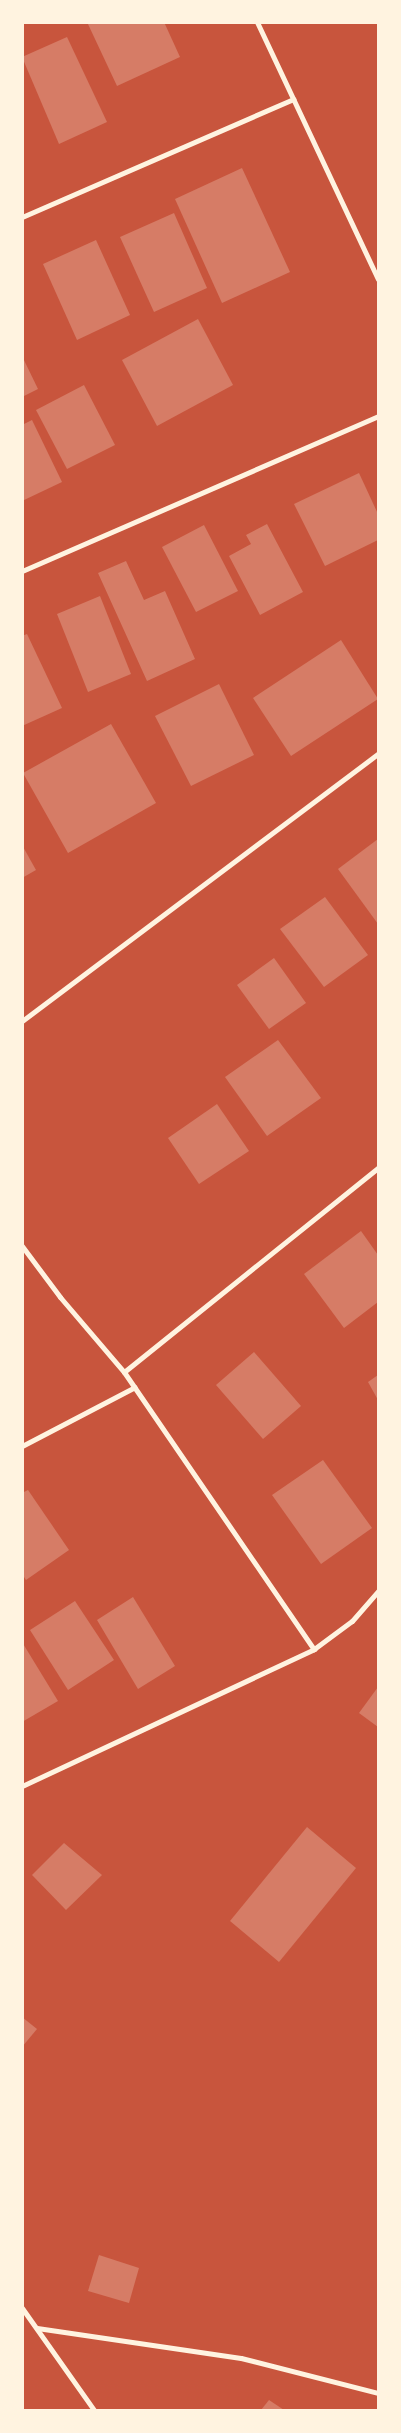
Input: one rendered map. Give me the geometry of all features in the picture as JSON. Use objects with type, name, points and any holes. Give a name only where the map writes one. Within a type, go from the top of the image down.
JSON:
[{"type":"street","points":[[257,22],[378,279]]},
{"type":"street","points":[[22,217],[294,99]]},
{"type":"street","points":[[22,571],[378,416]]},
{"type":"street","points":[[22,1021],[378,754]]},
{"type":"street","points":[[124,1372],[378,1168]]},
{"type":"street","points":[[22,1246],[60,1297],[135,1387],[314,1650]]},
{"type":"street","points":[[22,1446],[135,1387]]},
{"type":"street","points":[[22,1786],[314,1650],[352,1621],[378,1591]]},
{"type":"street","points":[[22,2308],[94,2410]]},
{"type":"street","points":[[37,2328],[240,2358],[378,2393]]},
{"type":"building","points":[[87,22],[164,22],[180,57],[117,86]]},
{"type":"building","points":[[67,37],[107,122],[59,144],[22,57]]},
{"type":"building","points":[[242,168],[290,272],[222,303],[175,199]]},
{"type":"building","points":[[174,213],[207,288],[154,312],[120,237]]},
{"type":"building","points":[[96,240],[130,315],[77,340],[43,264]]},
{"type":"building","points":[[198,319],[233,385],[157,426],[122,360]]},
{"type":"building","points":[[22,356],[38,389],[22,397]]},
{"type":"building","points":[[84,385],[115,445],[67,469],[36,410]]},
{"type":"building","points":[[32,420],[62,482],[22,501],[22,425]]},
{"type":"building","points":[[359,473],[378,514],[378,540],[325,566],[294,504]]},
{"type":"building","points":[[267,524],[303,592],[260,615],[229,556],[251,544],[246,535]]},
{"type":"building","points":[[204,525],[238,591],[196,612],[162,547]]},
{"type":"building","points":[[126,561],[144,600],[165,591],[195,659],[147,681],[98,573]]},
{"type":"building","points":[[100,596],[131,674],[88,692],[57,614]]},
{"type":"building","points":[[27,634],[62,708],[22,726],[22,636]]},
{"type":"building","points":[[341,640],[378,699],[291,756],[253,698]]},
{"type":"building","points":[[219,684],[254,755],[191,786],[155,716]]},
{"type":"building","points":[[111,724],[156,803],[68,853],[23,773]]},
{"type":"building","points":[[378,839],[378,924],[338,869]]},
{"type":"building","points":[[22,845],[36,870],[22,878]]},
{"type":"building","points":[[325,897],[368,955],[324,987],[280,929]]},
{"type":"building","points":[[274,958],[306,1003],[269,1029],[237,985]]},
{"type":"building","points":[[278,1040],[321,1098],[267,1136],[225,1077]]},
{"type":"building","points":[[217,1104],[249,1151],[199,1184],[168,1138]]},
{"type":"building","points":[[361,1231],[378,1255],[378,1302],[344,1328],[304,1274]]},
{"type":"building","points":[[254,1352],[301,1406],[263,1439],[216,1385]]},
{"type":"building","points":[[378,1375],[378,1400],[368,1382]]},
{"type":"building","points":[[323,1460],[372,1528],[321,1564],[272,1495]]},
{"type":"building","points":[[28,1490],[69,1550],[26,1580],[22,1574],[22,1493]]},
{"type":"building","points":[[133,1597],[175,1666],[138,1689],[97,1620]]},
{"type":"building","points":[[75,1601],[114,1660],[68,1690],[30,1630]]},
{"type":"building","points":[[22,1642],[58,1701],[22,1722]]},
{"type":"building","points":[[378,1687],[378,1727],[359,1713]]},
{"type":"building","points":[[307,1827],[356,1868],[279,1962],[230,1921]]},
{"type":"building","points":[[64,1843],[102,1875],[66,1910],[32,1875]]},
{"type":"building","points":[[22,2017],[37,2029],[22,2047]]},
{"type":"building","points":[[99,2255],[139,2268],[129,2303],[88,2291]]},
{"type":"building","points":[[269,2400],[284,2410],[261,2410]]}]
